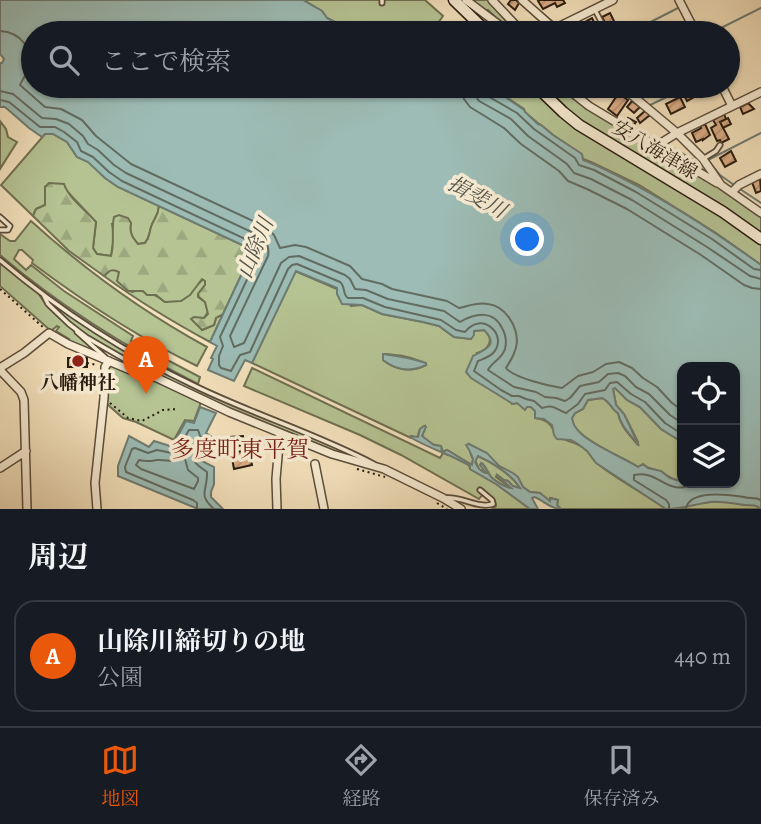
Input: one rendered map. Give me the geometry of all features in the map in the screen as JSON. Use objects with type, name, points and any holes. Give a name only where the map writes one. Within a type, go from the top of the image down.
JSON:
[{"type":"main road","points":[[454,0],[476,21]]},
{"type":"main road","name":"安八海津線","points":[[548,98],[579,125],[723,212],[761,239]]},
{"type":"street","points":[[466,0],[494,21]]},
{"type":"street","points":[[492,0],[512,21]]},
{"type":"street","points":[[522,0],[546,21]]},
{"type":"street","points":[[575,21],[613,0]]},
{"type":"street","points":[[680,0],[690,21]]},
{"type":"street","points":[[656,146],[761,92]]},
{"type":"street","points":[[579,98],[721,185],[761,213]]},
{"type":"street","points":[[635,98],[703,159],[721,185]]},
{"type":"street","points":[[728,98],[732,106]]},
{"type":"street","points":[[732,192],[739,185],[761,174]]},
{"type":"street","points":[[27,509],[24,400],[21,392],[0,369],[49,333],[107,364],[155,377],[229,412],[332,454],[384,469],[461,509]]},
{"type":"street","points":[[97,509],[94,490],[107,364]]},
{"type":"street","points":[[277,509],[276,479],[280,433]]},
{"type":"street","points":[[0,468],[26,451]]},
{"type":"street","points":[[315,464],[324,509]]},
{"type":"lane","points":[[594,10],[600,21]]},
{"type":"lane","points":[[703,159],[720,145]]},
{"type":"lane","points":[[0,217],[10,226],[8,230],[0,230]]},
{"type":"lane","points":[[0,260],[107,338],[197,387],[358,455],[384,469]]},
{"type":"lane","points":[[42,293],[48,304],[107,364]]},
{"type":"lane","points":[[69,324],[86,337],[155,377]]},
{"type":"lane","points":[[443,498],[451,497],[483,506],[494,504],[480,490]]},
{"type":"path","points":[[0,289],[49,333]]},
{"type":"path","points":[[87,363],[107,364]]},
{"type":"path","points":[[104,398],[128,418],[142,421],[163,410],[178,410]]},
{"type":"path","points":[[357,468],[388,478]]},
{"type":"path","points":[[429,498],[447,509]]},
{"type":"green space","points":[[303,0],[425,0],[443,16],[439,21],[333,21]]},
{"type":"green space","points":[[469,0],[488,0],[508,21],[499,21],[488,10],[486,12]]},
{"type":"green space","points":[[507,98],[545,98],[761,243],[761,265],[639,185],[583,159],[581,154],[539,124],[524,109]]},
{"type":"green space","points":[[554,98],[581,98],[708,179],[761,215],[761,234],[581,122]]},
{"type":"green space","points":[[0,121],[8,137],[17,142],[0,169]]},
{"type":"green space","points":[[45,134],[53,134],[67,142],[77,157],[89,162],[118,187],[159,206],[145,243],[138,244],[134,239],[131,223],[112,224],[114,236],[111,256],[97,254],[93,248],[96,222],[66,190],[45,187],[45,205],[36,209],[33,216],[1,185]]},
{"type":"green space","points":[[665,143],[697,162],[701,160],[716,179],[661,147]]},
{"type":"green space","points":[[49,183],[64,184],[96,222],[93,248],[97,254],[111,256],[114,217],[119,215],[128,218],[138,244],[145,243],[159,206],[253,250],[223,314],[216,318],[214,325],[202,330],[191,319],[204,318],[208,314],[205,302],[198,294],[205,285],[202,279],[190,295],[181,301],[165,302],[156,295],[147,295],[143,291],[128,291],[117,281],[119,272],[114,270],[104,276],[69,251],[33,216],[36,209],[45,205],[45,187]]},
{"type":"green space","points":[[31,221],[115,289],[207,347],[197,366],[154,344],[92,305],[32,263],[33,260],[22,250],[19,250],[14,259],[26,270],[31,265],[64,291],[133,336],[131,341],[200,377],[198,384],[95,326],[0,255],[0,234],[10,241],[15,241]]},
{"type":"green space","points":[[0,263],[38,293],[45,303],[99,354],[67,342],[69,339],[56,331],[59,327],[51,331],[0,286]]},
{"type":"green space","points":[[110,270],[119,272],[119,277],[132,292],[149,293],[165,302],[187,296],[203,279],[205,285],[198,297],[205,302],[208,312],[204,318],[200,318],[202,330],[214,325],[216,318],[223,314],[210,342],[156,311],[104,276]]},
{"type":"green space","points":[[295,271],[337,289],[351,306],[362,305],[382,314],[439,326],[454,337],[471,339],[474,331],[484,330],[489,337],[489,344],[477,353],[512,404],[531,407],[535,411],[535,418],[547,422],[559,436],[583,447],[596,463],[666,509],[561,509],[557,505],[558,500],[551,498],[550,501],[540,493],[530,492],[515,475],[469,444],[472,465],[447,450],[443,452],[441,446],[427,441],[422,434],[425,426],[420,429],[417,438],[411,438],[252,363]],"holes":[[[383,354],[411,358],[426,365],[409,370],[398,368],[383,360]]]},
{"type":"green space","points":[[49,301],[106,339],[234,405],[368,461],[336,454],[192,393],[142,368],[71,324]]},
{"type":"green space","points":[[108,365],[138,371],[201,402],[194,421],[185,420],[174,440],[123,418],[107,404]]},
{"type":"green space","points":[[252,368],[440,458],[443,453],[452,456],[469,465],[470,469],[530,509],[492,509],[496,506],[495,500],[479,489],[483,494],[479,499],[360,435],[244,386]]},
{"type":"green space","points":[[615,387],[661,429],[677,439],[677,480],[643,465],[638,467],[596,444],[575,427],[572,418],[575,413],[583,409],[588,400],[602,398],[618,413],[623,426],[637,444],[624,414],[616,405],[613,389]]},
{"type":"green space","points":[[478,456],[501,469],[520,488],[512,486],[497,475],[496,477],[511,488],[496,481],[482,463],[486,473],[479,469],[475,460]]},
{"type":"green space","points":[[718,501],[739,502],[761,509],[679,509]]},
{"type":"water","points":[[0,0],[303,0],[333,21],[21,21],[21,98],[507,98],[538,124],[582,154],[583,160],[676,208],[761,265],[761,509],[757,506],[715,502],[666,509],[596,463],[578,444],[571,440],[557,439],[552,425],[544,419],[535,418],[535,411],[531,407],[525,410],[471,378],[466,372],[473,356],[491,343],[484,330],[474,331],[471,339],[454,337],[439,326],[382,314],[362,305],[342,304],[337,288],[296,271],[252,363],[245,360],[234,381],[208,370],[217,346],[210,342],[253,250],[118,187],[88,162],[77,157],[67,142],[53,134],[45,134],[42,137],[5,107],[0,107],[4,59],[0,54]]},
{"type":"water","points":[[383,354],[415,360],[426,365],[409,370],[398,368],[383,360]]},
{"type":"water","points":[[200,407],[216,413],[206,433],[212,437],[200,460],[214,467],[211,497],[223,509],[198,509],[118,476],[118,466],[129,436],[149,447],[154,441],[170,446],[186,421],[194,423]]},
{"type":"water","points":[[426,427],[422,436],[434,445],[441,446],[442,452],[447,450],[472,465],[473,459],[466,445],[487,453],[499,466],[518,477],[523,487],[530,492],[540,493],[550,501],[550,498],[558,500],[557,505],[561,509],[553,508],[534,497],[532,498],[538,509],[530,509],[470,469],[470,466],[410,437],[418,437],[420,429]],"holes":[[[478,456],[507,474],[520,488],[496,474],[511,488],[498,482],[481,463],[486,473],[481,470],[475,462]]]},
{"type":"building","points":[[511,0],[519,3],[515,10],[508,4]]},
{"type":"building","points":[[563,0],[565,3],[557,7],[555,3],[543,9],[538,1]]},
{"type":"building","points":[[610,13],[614,21],[604,21],[602,17]]},
{"type":"building","points":[[615,98],[628,100],[617,116],[608,109]]},
{"type":"building","points":[[680,98],[685,107],[671,114],[666,104]]},
{"type":"building","points":[[632,101],[640,107],[634,113],[627,107]]},
{"type":"building","points":[[748,103],[754,109],[743,114],[740,107]]},
{"type":"building","points":[[646,110],[650,115],[640,123],[637,118]]},
{"type":"building","points":[[724,114],[726,119],[720,122],[729,139],[721,143],[720,140],[717,141],[711,128],[716,125],[713,120]]},
{"type":"building","points":[[628,118],[636,122],[631,129],[624,124]]},
{"type":"building","points":[[728,118],[731,124],[723,128],[720,122]]},
{"type":"building","points":[[705,124],[710,135],[696,142],[692,133]]},
{"type":"building","points":[[731,151],[736,161],[725,167],[720,158]]},
{"type":"building","points":[[760,179],[761,191],[756,193],[752,182]]},
{"type":"building","name":"八幡神社","points":[[68,358],[87,358],[87,367],[68,367]]},
{"type":"building","points":[[243,436],[244,445],[231,447],[230,437]]},
{"type":"building","points":[[249,450],[252,465],[234,469],[231,453]]},
{"type":"waterway","points":[[653,21],[680,7]]},
{"type":"waterway","points":[[735,21],[761,8]]},
{"type":"waterway","points":[[541,12],[552,21]]},
{"type":"waterway","points":[[641,98],[655,110]]},
{"type":"waterway","points":[[650,105],[665,98]]},
{"type":"waterway","points":[[708,160],[761,133]]},
{"type":"waterway","points":[[683,134],[704,155]]},
{"type":"waterway","points":[[708,160],[720,175],[734,185]]},
{"type":"waterway","points":[[740,189],[761,203]]},
{"type":"place","name":"八幡神社","points":[[78,361]]},
{"type":"place","name":"山除川締切りの地","points":[[146,394]]},
{"type":"district","name":"多度町東平賀","points":[[240,449]]},
{"type":"water label","name":"揖斐川","points":[[477,197]]},
{"type":"water label","name":"山除川","points":[[255,248]]}]
